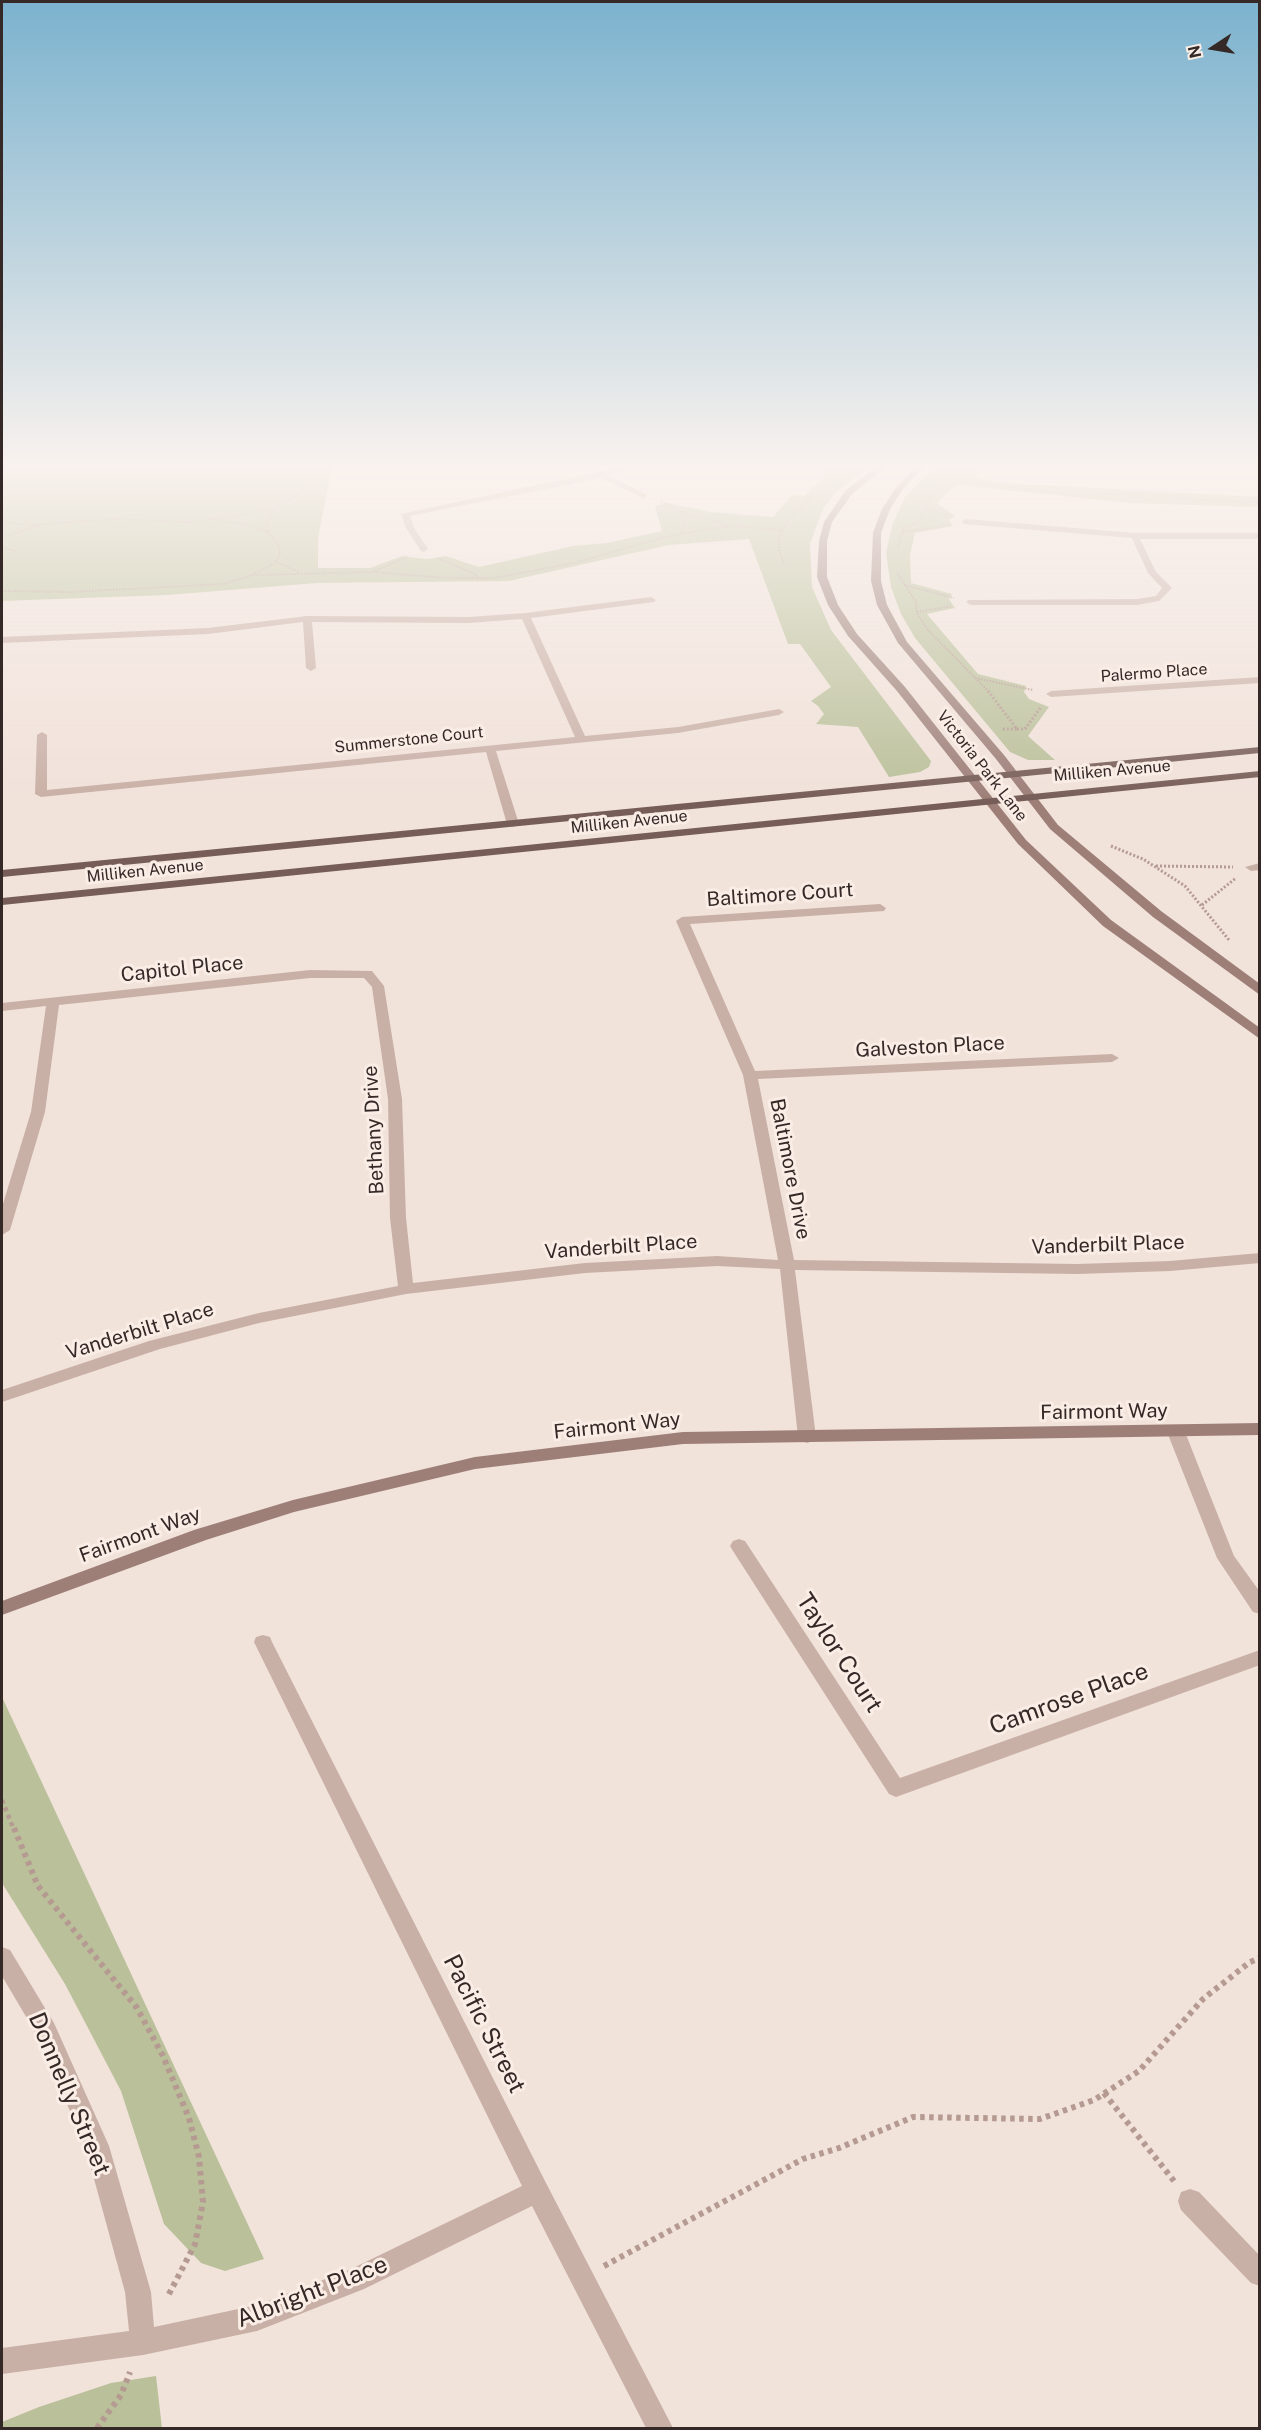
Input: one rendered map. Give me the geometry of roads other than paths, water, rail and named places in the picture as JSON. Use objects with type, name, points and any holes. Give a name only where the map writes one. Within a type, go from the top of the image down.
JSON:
[{"type":"main road","name":"Milliken Avenue","points":[[2,874],[1260,750]]},
{"type":"main road","name":"Milliken Avenue","points":[[2,902],[1260,774]]},
{"type":"street","name":"Victoria Park Lane","points":[[822,575],[833,604],[853,636],[901,689],[968,777],[1022,842],[1107,923],[1260,1035]]},
{"type":"street","name":"Victoria Park Lane","points":[[876,575],[880,597],[903,643],[1012,773],[1054,828],[1100,868],[1260,991]]},
{"type":"street","points":[[971,602],[1137,602],[1159,598],[1167,588],[1154,575]]},
{"type":"street","points":[[2,640],[208,631],[307,619],[468,620],[525,616],[651,600]]},
{"type":"street","points":[[525,616],[582,740]]},
{"type":"street","points":[[307,619],[311,668]]},
{"type":"street","name":"Palermo Place","points":[[1051,694],[1260,680]]},
{"type":"street","name":"Summerstone Court","points":[[42,735],[41,794],[678,730],[779,712]]},
{"type":"street","points":[[490,748],[513,824]]},
{"type":"street","name":"Baltimore Court","points":[[682,921],[880,908]]},
{"type":"street","name":"Baltimore Drive","points":[[682,921],[750,1075],[787,1265],[807,1437]]},
{"type":"street","name":"Capitol Place","points":[[2,1007],[310,974],[367,975]]},
{"type":"street","name":"Bethany Drive","points":[[367,975],[378,986],[395,1099],[398,1218],[406,1289]]},
{"type":"street","points":[[2,1230],[38,1112],[52,1002]]},
{"type":"street","name":"Galveston Place","points":[[750,1075],[1112,1058]]},
{"type":"street","name":"Vanderbilt Place","points":[[2,1396],[155,1345],[259,1318],[406,1289],[585,1268],[717,1261],[787,1265],[1077,1269],[1170,1266],[1260,1258]]},
{"type":"street","name":"Fairmont Way","points":[[2,1608],[200,1535],[293,1506],[475,1463],[683,1438],[1260,1429]]},
{"type":"street","points":[[1176,1432],[1226,1558],[1260,1607]]},
{"type":"street","name":"Taylor Court","points":[[739,1546],[896,1788]]},
{"type":"street","name":"Pacific Street","points":[[262,1642],[537,2191],[660,2428]]},
{"type":"street","name":"Camrose Place","points":[[896,1788],[1260,1658]]},
{"type":"street","name":"Donnelly Street","points":[[2,1957],[46,2030],[97,2146],[138,2292],[143,2342]]},
{"type":"street","name":"Albright Place","points":[[2,2361],[143,2342],[257,2318],[333,2288],[537,2191]]},
{"type":"street","points":[[1190,2201],[1260,2274]]}]
